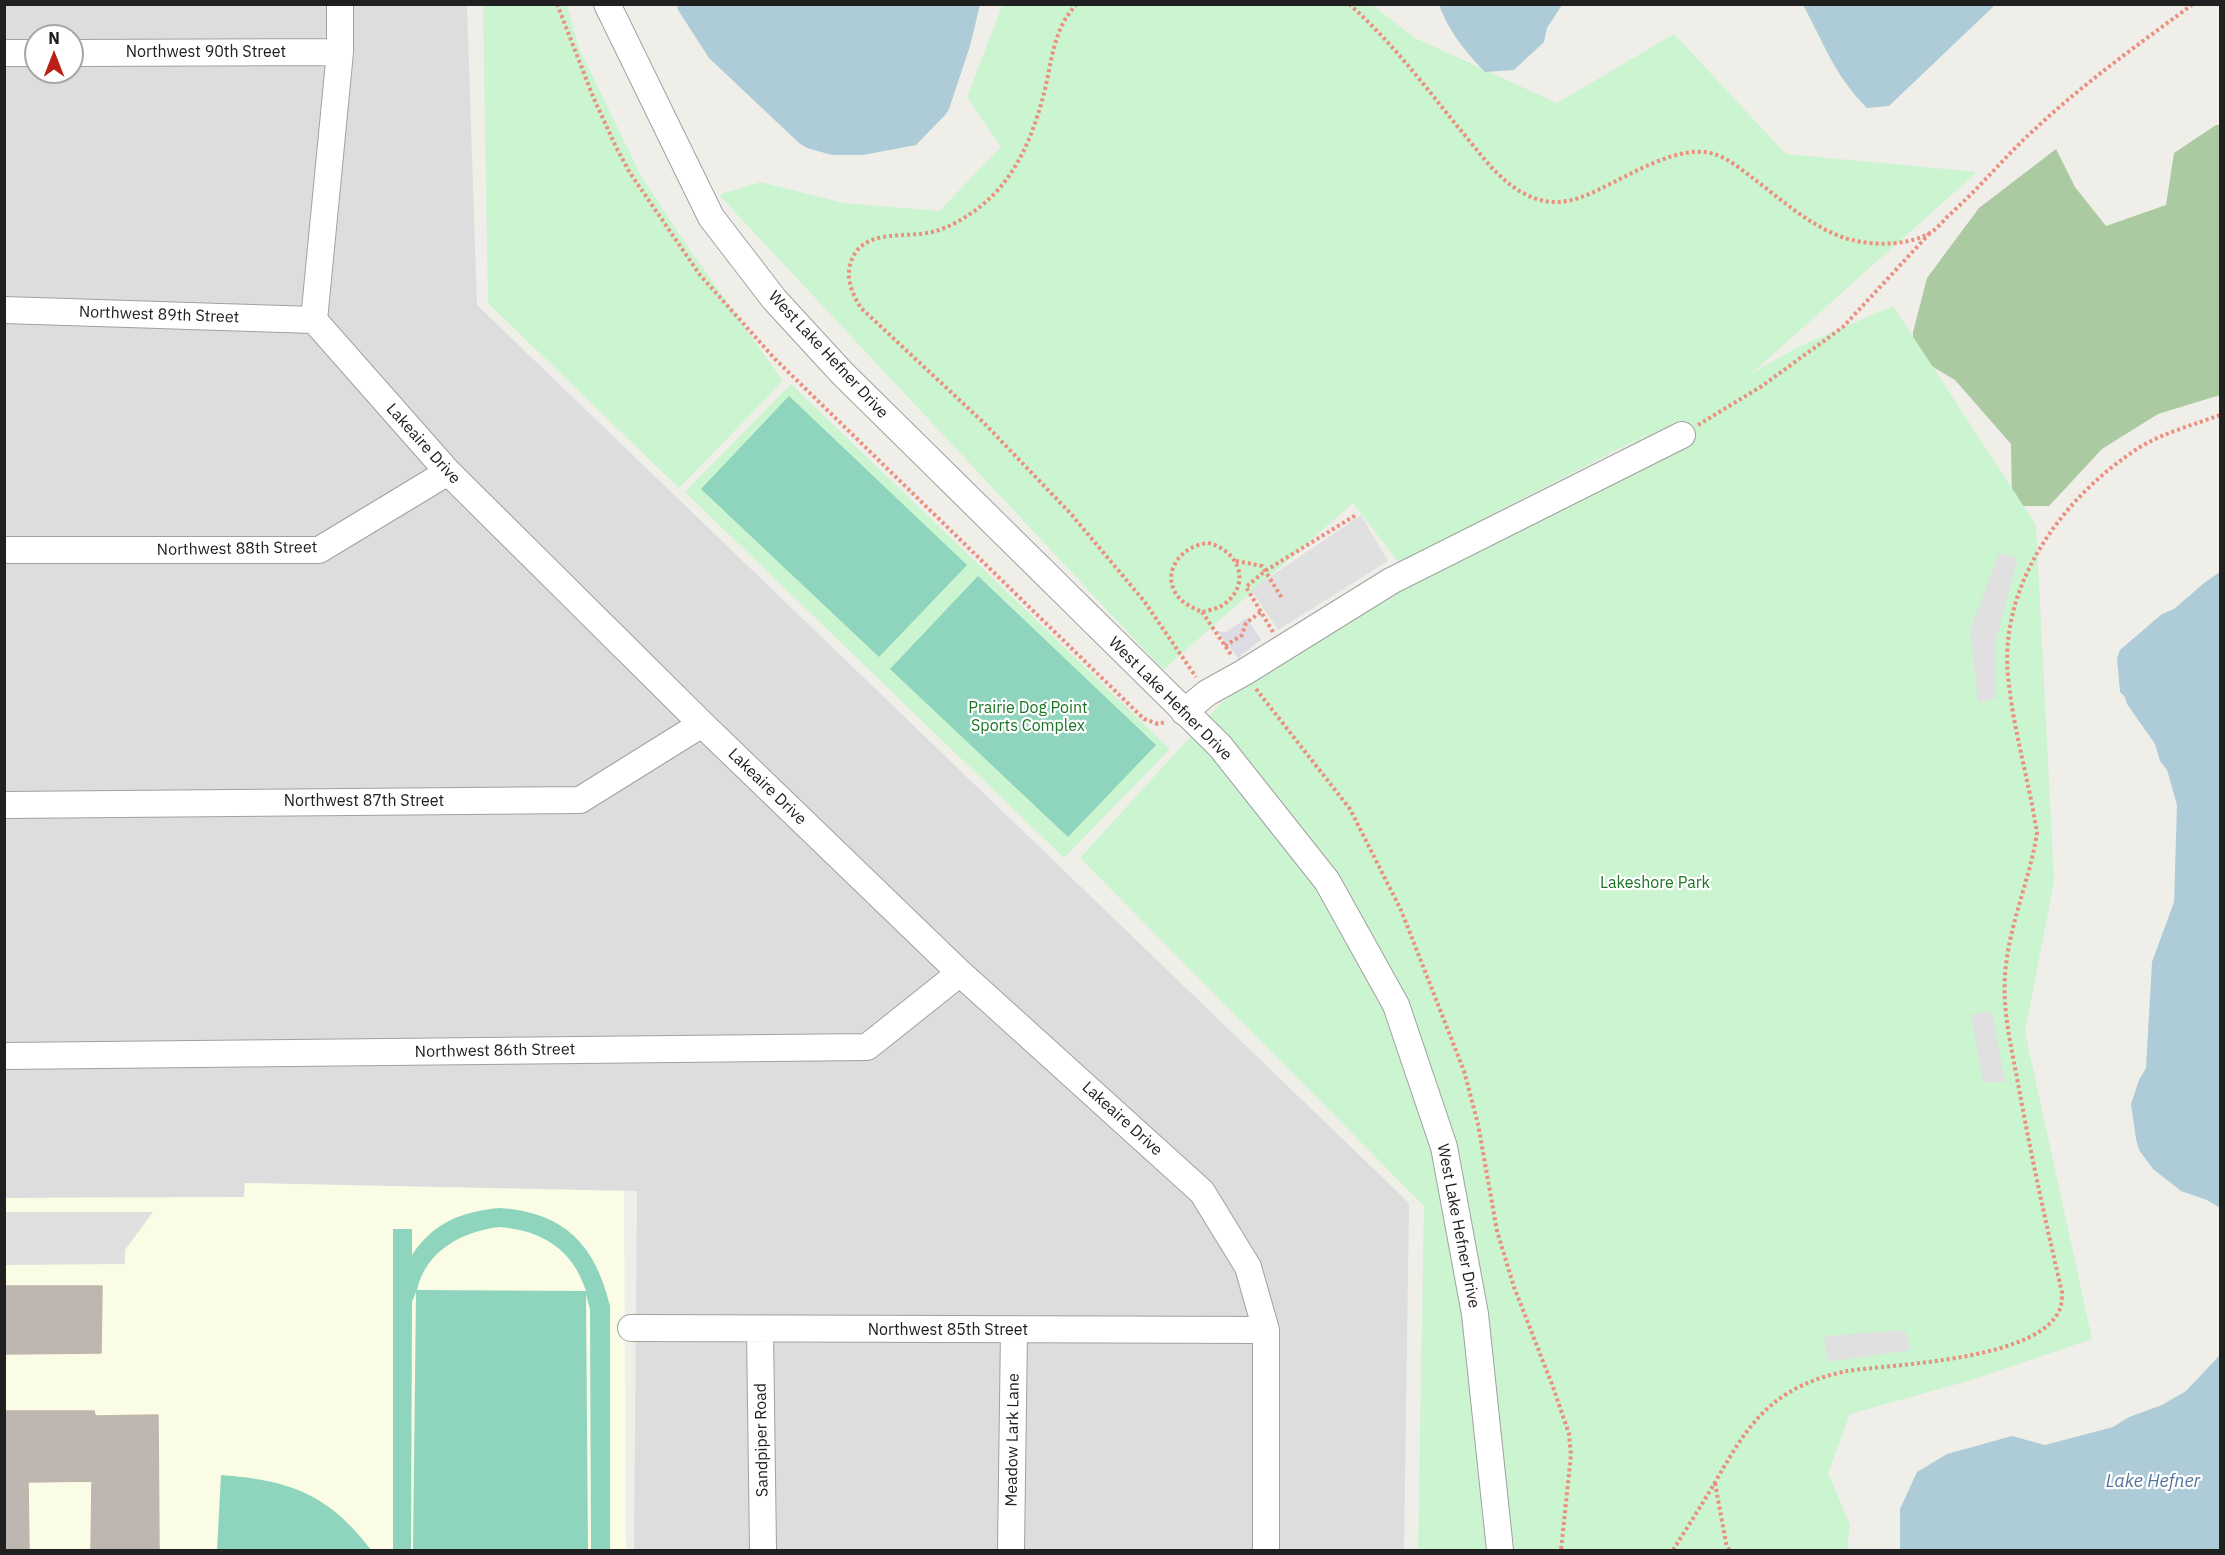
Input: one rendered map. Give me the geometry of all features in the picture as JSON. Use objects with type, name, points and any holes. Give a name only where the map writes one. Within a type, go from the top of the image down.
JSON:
[{"type":"street","points":[[314,320],[340,52],[340,4]]},
{"type":"street","name":"West Lake Hefner Drive","points":[[607,4],[711,217],[774,299],[841,372],[1220,746],[1327,881],[1396,1005],[1444,1147],[1475,1314],[1500,1551]]},
{"type":"street","name":"Northwest 90th Street","points":[[84,53],[340,52]]},
{"type":"street","points":[[4,53],[24,53]]},
{"type":"street","name":"Northwest 89th Street","points":[[4,310],[314,320]]},
{"type":"street","name":"Lakeaire Drive","points":[[314,320],[448,472],[702,724],[960,973],[1202,1192],[1248,1267],[1266,1330],[1266,1551]]},
{"type":"street","points":[[1184,712],[1207,693],[1391,581],[1682,435]]},
{"type":"street","name":"Northwest 88th Street","points":[[4,550],[319,550],[448,472]]},
{"type":"street","name":"Northwest 87th Street","points":[[4,805],[580,800],[702,724]]},
{"type":"street","name":"Northwest 86th Street","points":[[4,1056],[867,1047],[960,973]]},
{"type":"street","name":"Northwest 85th Street","points":[[631,1328],[1266,1330]]},
{"type":"street","name":"Sandpiper Road","points":[[760,1330],[763,1551]]},
{"type":"street","name":"Meadow Lark Lane","points":[[1011,1551],[1014,1330]]},
{"type":"path","points":[[1077,4],[1066,16],[1059,30],[1043,97],[1030,136],[1015,168],[998,190],[981,207],[957,222],[932,232],[888,236],[861,245],[853,256],[849,268],[849,281],[861,308],[984,423],[1071,514],[1144,601],[1207,693]]},
{"type":"path","points":[[1349,4],[1405,61],[1492,167],[1513,187],[1526,195],[1542,200],[1569,203],[1646,166],[1683,153],[1699,152],[1715,154],[1742,170],[1816,225],[1843,237],[1869,243],[1900,243],[1930,233]]},
{"type":"path","points":[[1682,435],[1762,386],[1843,327],[1930,233],[1964,202],[2035,129],[2102,72],[2193,4]]},
{"type":"path","points":[[1673,1551],[1731,1452],[1747,1430],[1787,1394],[1813,1380],[1847,1371],[1928,1362],[2006,1348],[2048,1325],[2061,1305],[2061,1292],[2030,1153],[2004,998],[2005,967],[2012,926],[2033,856],[2037,833],[2008,674],[2012,614],[2022,583],[2040,549],[2064,515],[2097,479],[2142,446],[2220,415]]},
{"type":"path","points":[[1271,639],[1273,633],[1271,626],[1246,587],[1265,571],[1356,515]]},
{"type":"path","points":[[1202,612],[1222,606],[1236,591],[1239,571],[1236,561],[1229,552],[1208,543],[1196,544],[1186,549],[1173,568],[1172,580],[1175,591],[1182,600],[1202,612],[1243,673]]},
{"type":"path","points":[[1236,561],[1262,566],[1282,598]]},
{"type":"path","points":[[1225,646],[1242,635],[1246,623],[1262,611]]},
{"type":"path","points":[[1715,1482],[1729,1551]]},
{"type":"shaded area","points":[[4,5],[467,5],[477,305],[1409,1203],[1404,1550],[634,1550],[637,1191],[245,1183],[244,1197],[5,1198]]},
{"type":"shaded area","points":[[1361,515],[1388,561],[1278,630],[1251,590]]},
{"type":"shaded area","points":[[1999,553],[2018,558],[1996,639],[1996,698],[1978,703],[1970,630]]},
{"type":"shaded area","points":[[1247,618],[1261,640],[1241,655],[1240,660],[1217,631],[1226,632]]},
{"type":"shaded area","points":[[1992,1012],[2005,1082],[1983,1082],[1971,1014]]},
{"type":"shaded area","points":[[245,1183],[624,1191],[626,1550],[5,1550],[4,1198],[244,1197]]},
{"type":"shaded area","points":[[4,1212],[153,1212],[125,1250],[125,1264],[5,1265]]},
{"type":"shaded area","points":[[1905,1330],[1911,1350],[1828,1362],[1824,1336]]},
{"type":"green space","name":"Lakeshore Park","points":[[1003,4],[1372,5],[1415,38],[1557,103],[1674,34],[1786,154],[1977,172],[1752,373],[1798,347],[1893,306],[2036,525],[2054,881],[2025,1032],[2092,1339],[1968,1381],[1850,1414],[1828,1473],[1850,1525],[1847,1550],[1418,1550],[1424,1206],[1080,858],[1223,701],[1432,561],[1653,431],[1399,563],[1353,503],[1163,670],[719,195],[761,182],[843,203],[939,211],[1001,147],[967,97]]},
{"type":"green space","points":[[483,5],[567,5],[579,48],[641,176],[681,237],[783,381],[679,488],[488,303]]},
{"type":"green space","points":[[2216,125],[2220,125],[2220,395],[2158,414],[2102,449],[2049,506],[2012,506],[2011,444],[1955,380],[1913,355],[1913,332],[1927,278],[1979,208],[2056,149],[2075,187],[2106,226],[2166,205],[2174,153]]},
{"type":"green space","name":"Prairie Dog Point Sports Complex","points":[[791,384],[1170,749],[1064,858],[685,492]]},
{"type":"green space","points":[[789,396],[967,565],[879,657],[701,489]]},
{"type":"green space","points":[[978,576],[1156,745],[1068,837],[890,669]]},
{"type":"green space","points":[[499,1208],[522,1211],[542,1216],[559,1224],[585,1249],[604,1284],[610,1306],[610,1550],[591,1550],[590,1309],[586,1295],[588,1550],[413,1550],[416,1292],[412,1302],[411,1550],[393,1550],[393,1229],[412,1229],[412,1255],[420,1244],[439,1227],[461,1216]],"holes":[[[499,1227],[542,1237],[564,1253],[580,1276],[586,1291],[417,1290],[428,1264],[448,1245],[472,1233]]]},
{"type":"green space","points":[[221,1475],[267,1481],[306,1493],[339,1515],[371,1550],[217,1550]]},
{"type":"water","points":[[677,4],[980,5],[970,46],[949,109],[916,145],[863,155],[832,155],[807,148],[799,143],[709,58],[678,10]]},
{"type":"water","points":[[1439,4],[1562,5],[1547,28],[1544,42],[1514,70],[1485,72],[1458,41]]},
{"type":"water","points":[[1803,5],[1995,5],[1889,106],[1867,108],[1838,71]]},
{"type":"water","points":[[2220,572],[2220,1208],[2207,1200],[2181,1191],[2153,1169],[2139,1150],[2136,1139],[2131,1104],[2139,1080],[2146,1068],[2152,962],[2174,902],[2177,805],[2167,770],[2160,761],[2155,744],[2120,692],[2117,658],[2120,650],[2162,614],[2174,609]]},
{"type":"water","name":"Lake Hefner","points":[[2220,1355],[2220,1550],[1900,1550],[1900,1509],[1917,1472],[1947,1454],[2012,1436],[2045,1445],[2113,1427],[2129,1417],[2162,1405],[2186,1391]]},
{"type":"building","points":[[4,1286],[102,1286],[101,1353],[4,1354]]},
{"type":"building","points":[[4,1411],[94,1411],[95,1416],[158,1415],[159,1550],[91,1550],[92,1481],[28,1482],[29,1550],[4,1550]]}]
